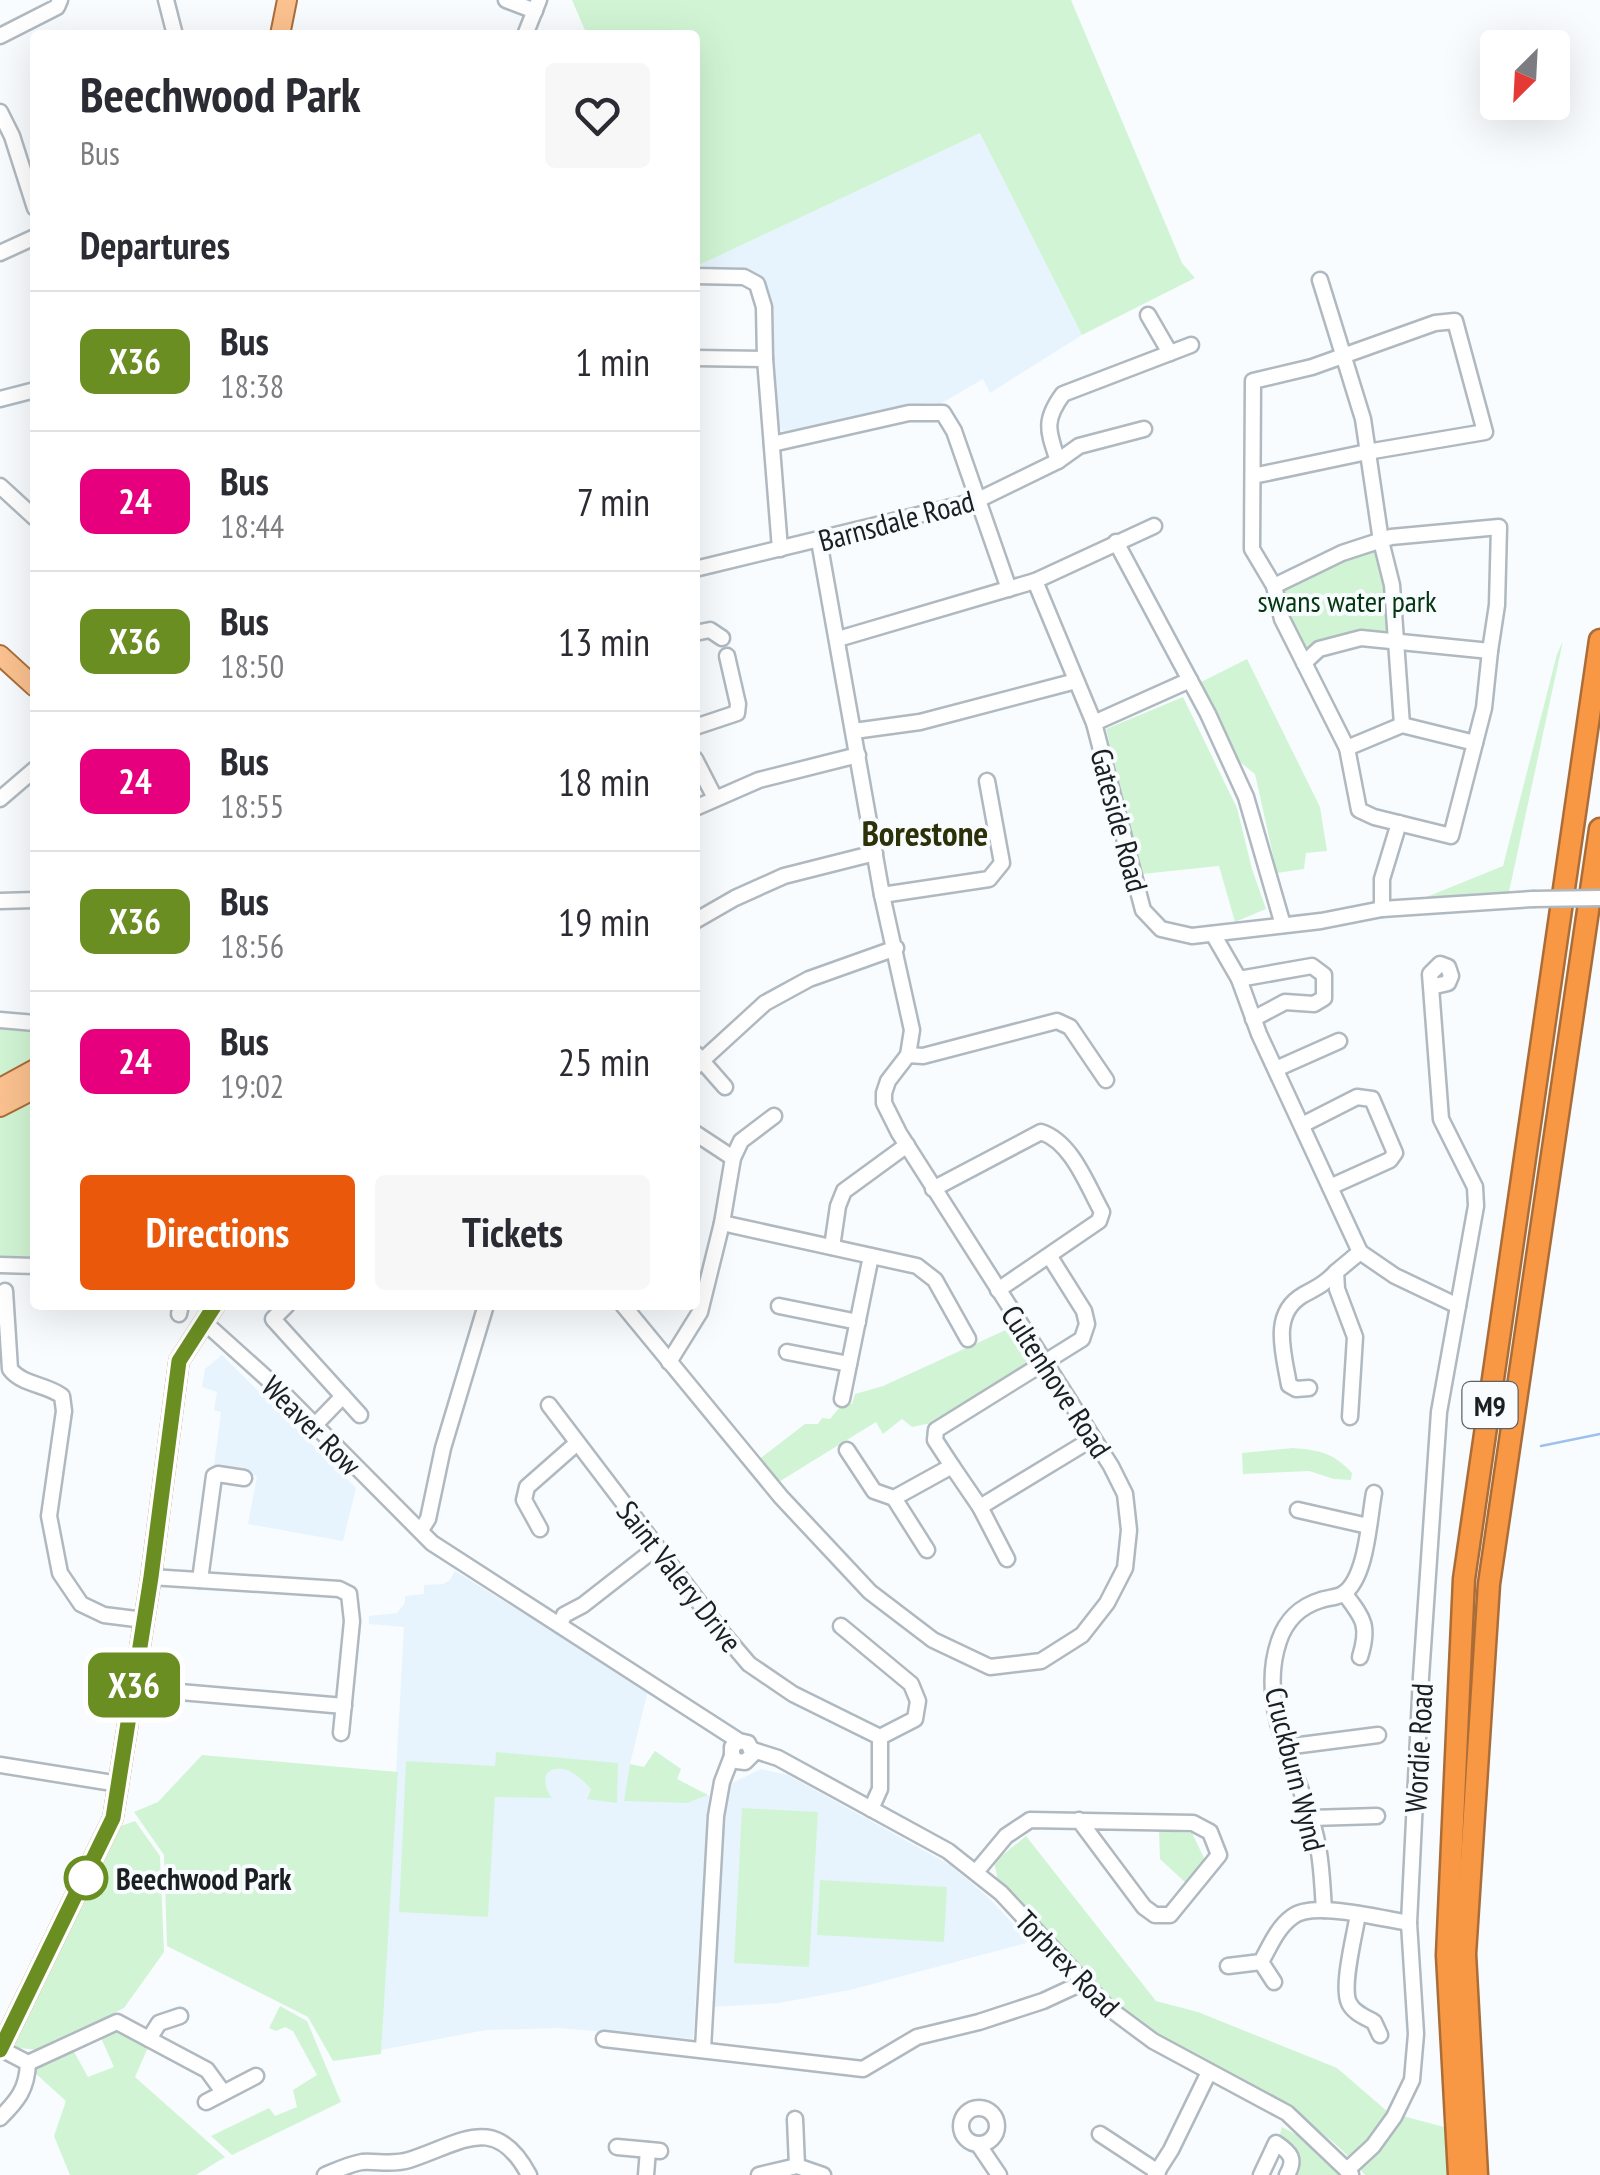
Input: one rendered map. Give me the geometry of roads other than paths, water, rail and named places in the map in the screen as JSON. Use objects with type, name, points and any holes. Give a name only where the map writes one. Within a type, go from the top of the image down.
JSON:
[{"type":"highway","name":"M9","points":[[1459,2175],[1447,1955],[1464,1579],[1600,640]]},
{"type":"highway","name":"M9","points":[[1477,2175],[1465,1954],[1489,1584],[1600,828]]},
{"type":"main road","points":[[281,30],[287,0]]},
{"type":"main road","points":[[0,655],[30,682]]},
{"type":"main road","points":[[0,1088],[30,1072]]},
{"type":"main road","points":[[0,1107],[30,1092]]},
{"type":"main road","points":[[0,2050],[113,1818],[151,1577],[179,1361],[211,1310]]},
{"type":"street","points":[[0,36],[56,7],[60,0]]},
{"type":"street","points":[[166,0],[174,30]]},
{"type":"street","points":[[506,0],[537,5],[527,30]]},
{"type":"street","points":[[0,112],[30,190]]},
{"type":"street","points":[[0,252],[30,239]]},
{"type":"street","points":[[700,276],[744,277],[758,284],[764,307],[780,549]]},
{"type":"street","points":[[1320,280],[1363,418],[1381,541],[1392,585],[1402,724]]},
{"type":"street","points":[[1148,315],[1170,353]]},
{"type":"street","points":[[1252,476],[1485,432],[1455,321],[1253,381],[1252,476],[1252,549],[1274,586],[1282,618],[1347,748],[1359,810],[1374,818],[1451,836],[1484,708],[1497,605],[1498,528],[1381,541],[1342,553],[1274,586]]},
{"type":"street","points":[[1058,461],[1048,428],[1050,410],[1063,394],[1190,345]]},
{"type":"street","points":[[700,358],[765,359]]},
{"type":"street","points":[[0,399],[30,391]]},
{"type":"street","points":[[772,444],[909,414],[942,413],[954,431],[1009,590]]},
{"type":"street","name":"Barnsdale Road","points":[[700,567],[976,502],[1058,461],[1079,446],[1144,429]]},
{"type":"street","points":[[0,486],[30,513]]},
{"type":"street","points":[[838,639],[1009,590],[1154,526]]},
{"type":"street","points":[[819,541],[882,896],[912,1030],[908,1056],[923,1056],[1057,1021],[1070,1027],[1106,1080]]},
{"type":"street","points":[[1116,542],[1190,680],[1246,797],[1283,925]]},
{"type":"street","name":"Gateside Road","points":[[1034,581],[1094,723],[1143,910],[1162,928],[1192,936],[1382,909],[1514,898],[1600,898]]},
{"type":"street","points":[[700,632],[710,630],[722,638]]},
{"type":"street","points":[[1304,662],[1319,648],[1361,638],[1490,651]]},
{"type":"street","points":[[700,725],[736,712],[738,704],[727,656]]},
{"type":"street","points":[[1094,723],[1190,680]]},
{"type":"street","points":[[854,730],[920,722],[1076,681]]},
{"type":"street","points":[[1347,748],[1402,724],[1475,743]]},
{"type":"street","points":[[700,806],[759,780],[858,754]]},
{"type":"street","points":[[700,768],[715,798]]},
{"type":"street","points":[[0,799],[30,775]]},
{"type":"street","points":[[882,896],[989,879],[1002,863],[987,780]]},
{"type":"street","points":[[1382,909],[1382,879],[1399,823]]},
{"type":"street","points":[[700,918],[784,876],[875,854]]},
{"type":"street","points":[[0,901],[30,900]]},
{"type":"street","points":[[1213,934],[1239,979],[1252,1019],[1360,1252],[1395,1276],[1458,1306]]},
{"type":"street","points":[[700,1058],[765,1004],[809,979],[896,948]]},
{"type":"street","points":[[1239,979],[1312,966],[1324,975],[1324,998],[1314,1004],[1285,1002],[1252,1019]]},
{"type":"street","name":"Wordie Road","points":[[1349,2173],[1394,2117],[1412,2080],[1416,2034],[1409,1923],[1440,1412],[1476,1206],[1475,1188],[1441,1119],[1431,987]]},
{"type":"street","points":[[0,1020],[30,1023]]},
{"type":"street","points":[[1276,1069],[1339,1042]]},
{"type":"street","name":"Cultenhove Road","points":[[627,1310],[781,1498],[870,1592],[933,1640],[990,1666],[1041,1661],[1082,1634],[1108,1603],[1125,1568],[1129,1530],[1125,1494],[907,1146],[884,1102],[888,1081],[908,1056]]},
{"type":"street","points":[[700,1063],[725,1088]]},
{"type":"street","points":[[1302,1125],[1357,1097],[1372,1099],[1394,1153],[1390,1160],[1330,1187]]},
{"type":"street","points":[[669,1362],[700,1312],[733,1158],[741,1141],[774,1116]]},
{"type":"street","points":[[934,1189],[1034,1134],[1052,1136],[1078,1168],[1102,1212],[1092,1229],[998,1290]]},
{"type":"street","points":[[700,1136],[733,1158]]},
{"type":"street","points":[[832,1247],[844,1192],[907,1146]]},
{"type":"street","points":[[722,1223],[917,1266],[935,1280],[968,1339]]},
{"type":"street","points":[[1309,1388],[1296,1390],[1288,1385],[1282,1320],[1291,1304],[1326,1283],[1360,1252]]},
{"type":"street","points":[[842,1398],[871,1256]]},
{"type":"street","points":[[1006,1559],[980,1506],[935,1440],[936,1430],[1082,1339],[1087,1324],[1084,1311],[1050,1257]]},
{"type":"street","points":[[700,1261],[712,1265]]},
{"type":"street","points":[[0,1265],[30,1266]]},
{"type":"street","points":[[1336,1272],[1337,1289],[1354,1337],[1350,1417]]},
{"type":"street","points":[[5,1291],[10,1369],[16,1377],[62,1396],[64,1410],[49,1516],[60,1573],[81,1604],[104,1615],[144,1620]]},
{"type":"street","points":[[780,1306],[858,1322]]},
{"type":"street","points":[[282,1310],[274,1318],[360,1415]]},
{"type":"street","points":[[421,1530],[428,1519],[443,1448],[484,1310]]},
{"type":"street","name":"Weaver Row","points":[[203,1321],[264,1375],[421,1530]]},
{"type":"street","points":[[787,1352],[849,1364]]},
{"type":"street","points":[[314,1426],[343,1396]]},
{"type":"street","name":"Saint Valery Drive","points":[[549,1405],[656,1548],[750,1664],[793,1694],[880,1738]]},
{"type":"street","points":[[980,1506],[1092,1439]]},
{"type":"street","points":[[540,1528],[524,1500],[527,1488],[577,1443]]},
{"type":"street","points":[[847,1450],[874,1491],[894,1498],[927,1550]]},
{"type":"street","points":[[894,1498],[952,1466]]},
{"type":"street","points":[[200,1580],[214,1476],[244,1478]]},
{"type":"street","points":[[1360,1658],[1365,1640],[1364,1620],[1344,1593],[1360,1571],[1374,1493]]},
{"type":"street","points":[[1298,1510],[1368,1526]]},
{"type":"street","name":"Torbrex Road","points":[[421,1530],[432,1543],[721,1727],[742,1752],[778,1758],[948,1851],[1001,1893],[1082,1984],[1135,2030],[1288,2113],[1349,2173]]},
{"type":"street","points":[[560,1625],[564,1615],[583,1605],[656,1548]]},
{"type":"street","points":[[151,1577],[339,1589],[348,1594],[352,1621],[342,1734]]},
{"type":"street","name":"Cruckburn Wynd","points":[[1324,1910],[1319,1848],[1285,1747],[1272,1674],[1279,1640],[1288,1622],[1306,1605],[1344,1593]]},
{"type":"street","points":[[840,1626],[910,1684],[918,1701],[915,1720],[880,1738],[880,1790],[871,1809]]},
{"type":"street","points":[[133,1688],[344,1706]]},
{"type":"street","points":[[1285,1747],[1378,1734]]},
{"type":"street","points":[[703,2050],[716,1816],[722,1782],[742,1752]]},
{"type":"street","points":[[0,1765],[119,1784]]},
{"type":"street","points":[[1356,1816],[1357,1797]]},
{"type":"street","points":[[1311,1818],[1376,1816]]},
{"type":"street","points":[[976,1872],[1006,1836],[1030,1820],[1079,1820],[1192,1823],[1210,1832],[1218,1855],[1170,1914],[1155,1916],[1144,1908],[1079,1820]]},
{"type":"street","points":[[1261,1962],[1277,1933],[1296,1913],[1324,1910],[1409,1923]]},
{"type":"street","points":[[1358,1914],[1347,1980],[1348,2001],[1360,2015],[1374,2022],[1380,2035]]},
{"type":"street","points":[[1228,1966],[1261,1962]]},
{"type":"street","points":[[1261,1962],[1274,1982]]},
{"type":"street","points":[[604,2039],[863,2069],[917,2037],[978,2022],[1082,1984]]},
{"type":"street","points":[[1331,1998],[1348,2001]]},
{"type":"street","points":[[148,2039],[159,2023],[180,2016]]},
{"type":"street","points":[[0,2050],[28,2063],[118,2022],[208,2070],[223,2092]]},
{"type":"street","points":[[0,2118],[27,2084],[28,2063]]},
{"type":"street","points":[[1100,2134],[1156,2174],[1209,2072]]},
{"type":"street","points":[[206,2102],[256,2076]]},
{"type":"street","points":[[796,2119],[797,2166]]},
{"type":"street","points":[[325,2175],[407,2161],[470,2136],[508,2146],[530,2175]]},
{"type":"street","points":[[1261,2175],[1276,2143],[1292,2157],[1288,2175]]},
{"type":"street","points":[[978,2144],[999,2175]]},
{"type":"street","points":[[616,2148],[654,2150],[646,2175]]},
{"type":"street","points":[[759,2175],[797,2166],[823,2175]]},
{"type":"waterway","points":[[1541,1446],[1600,1434]]},
{"type":"place","name":"Beechwood Park","points":[[86,1878]]},
{"type":"district","name":"Borestone","points":[[925,833]]},
{"type":"park label","name":"swans water park","points":[[1347,600]]}]
